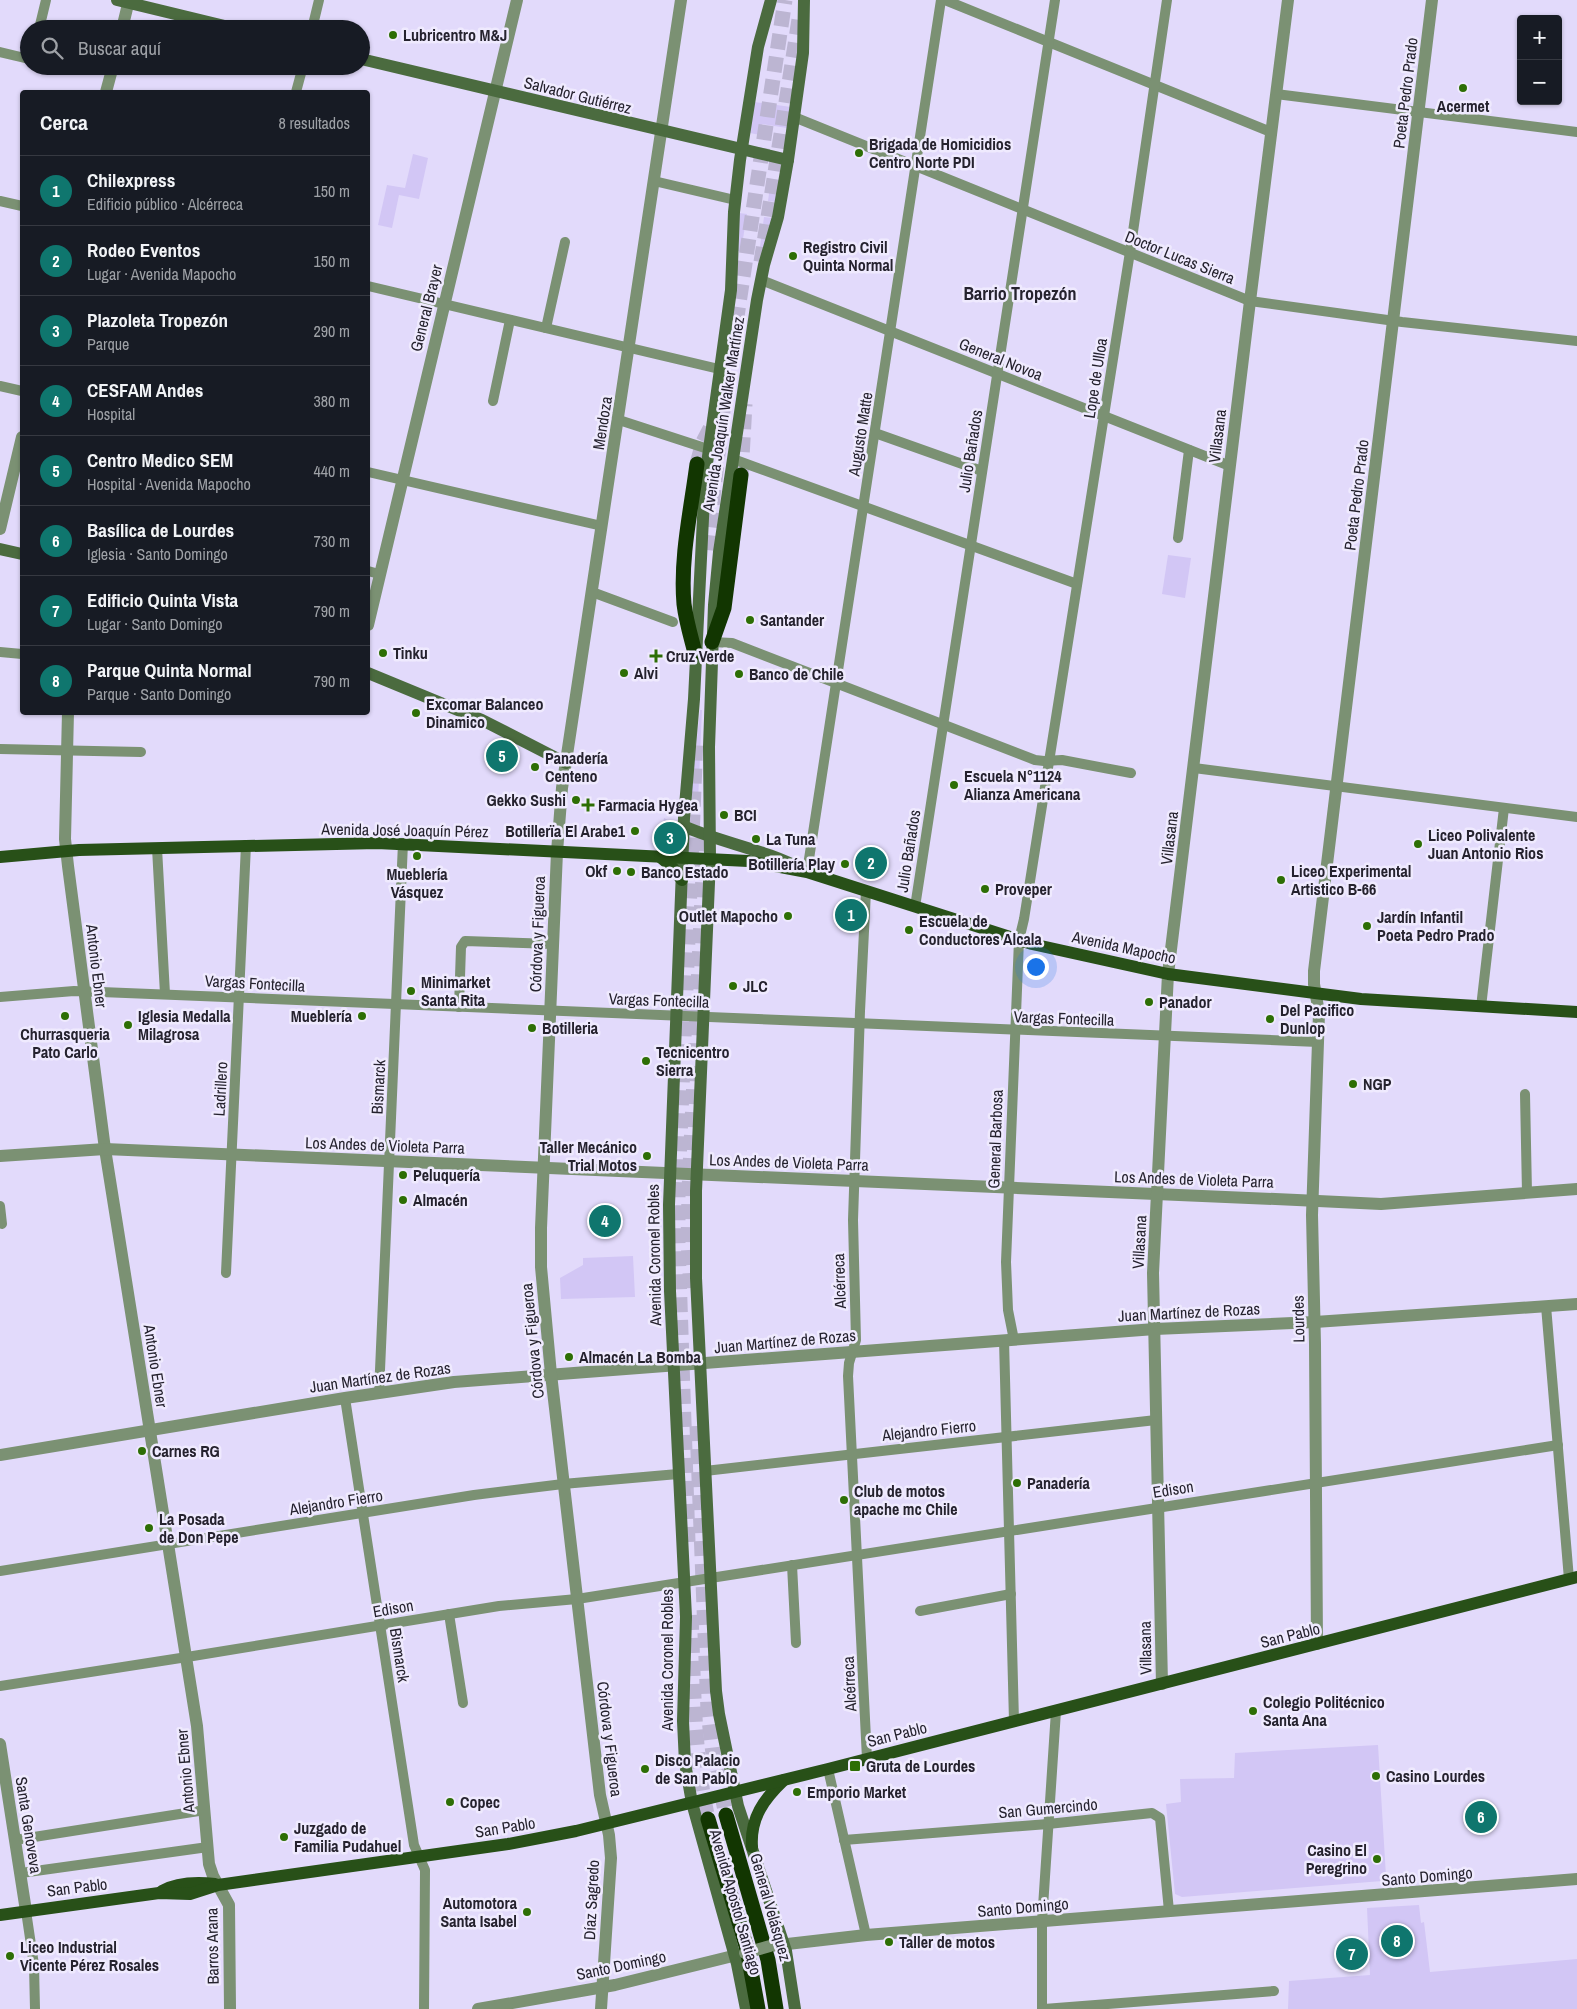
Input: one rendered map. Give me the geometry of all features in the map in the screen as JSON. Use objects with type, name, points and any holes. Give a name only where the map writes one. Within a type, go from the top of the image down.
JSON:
[{"type":"highway","points":[[696,653],[687,621],[684,591],[686,555],[697,464]]},
{"type":"highway","points":[[712,642],[724,608],[741,475]]},
{"type":"highway","name":"General Velásquez","points":[[726,1815],[768,1960],[776,2009]]},
{"type":"highway","points":[[708,1820],[747,1949],[758,2009]]},
{"type":"main road","name":"Avenida Joaquín Walker Martínez","points":[[683,826],[694,699],[700,539],[708,449],[731,290],[735,200],[742,150],[758,47],[771,0]]},
{"type":"main road","name":"Avenida Joaquín Walker Martínez","points":[[709,837],[708,747],[712,642],[719,552],[761,280],[778,217],[788,160],[804,46],[804,0]]},
{"type":"main road","points":[[125,1],[201,20]]},
{"type":"main road","name":"Salvador Gutiérrez","points":[[370,61],[788,160]]},
{"type":"main road","points":[[0,548],[20,553]]},
{"type":"main road","points":[[370,674],[482,720],[566,764]]},
{"type":"main road","name":"Avenida Mapocho","points":[[683,826],[709,837],[787,862],[807,872],[1019,940],[1168,974],[1389,1002],[1577,1012]]},
{"type":"main road","name":"Avenida Coronel Robles","points":[[683,826],[670,1173],[669,1264],[686,1638],[684,1742],[692,1803]]},
{"type":"main road","points":[[709,837],[710,859],[697,1174],[696,1278],[716,1691],[734,1792]]},
{"type":"main road","name":"Avenida José Joaquín Pérez","points":[[0,857],[66,851],[246,845],[403,843],[748,861],[807,872]]},
{"type":"main road","points":[[660,857],[682,880]]},
{"type":"main road","name":"San Pablo","points":[[0,1915],[159,1893],[184,1884],[218,1885],[543,1838],[828,1769],[1573,1578]]},
{"type":"main road","points":[[752,1846],[752,1830],[757,1813],[770,1794],[784,1780]]},
{"type":"main road","name":"Avenida Apostol Santiago","points":[[734,1792],[784,1943],[793,1985],[795,2009]]},
{"type":"main road","name":"Avenida Apostol Santiago","points":[[692,1803],[740,1954],[746,2009]]},
{"type":"street","points":[[41,20],[46,0]]},
{"type":"street","points":[[314,20],[319,0]]},
{"type":"street","name":"General Brayer","points":[[370,604],[373,573],[402,480],[517,0]]},
{"type":"street","name":"Mendoza","points":[[557,852],[566,764],[681,0]]},
{"type":"street","name":"Augusto Matte","points":[[807,872],[941,0]]},
{"type":"street","points":[[945,0],[1271,132]]},
{"type":"street","name":"Julio Bañados","points":[[915,907],[1055,0]]},
{"type":"street","name":"Lope de Ulloa","points":[[1019,940],[1078,584],[1167,0]]},
{"type":"street","name":"Villasana","points":[[1162,1684],[1154,1274],[1168,974],[1288,0]]},
{"type":"street","name":"Poeta Pedro Prado","points":[[1316,993],[1314,966],[1432,0]]},
{"type":"street","points":[[123,20],[125,1]]},
{"type":"street","points":[[0,52],[20,57]]},
{"type":"street","points":[[107,90],[111,75]]},
{"type":"street","points":[[297,90],[301,75]]},
{"type":"street","points":[[1276,94],[1577,132]]},
{"type":"street","name":"Doctor Lucas Sierra","points":[[794,117],[1250,301],[1394,321],[1577,341]]},
{"type":"street","points":[[654,181],[735,200]]},
{"type":"street","points":[[0,201],[20,206]]},
{"type":"street","points":[[546,328],[565,242]]},
{"type":"street","name":"General Novoa","points":[[761,280],[1230,466]]},
{"type":"street","points":[[370,286],[719,369]]},
{"type":"street","points":[[493,401],[510,320]]},
{"type":"street","points":[[0,386],[20,391]]},
{"type":"street","points":[[618,420],[708,449]]},
{"type":"street","points":[[875,433],[982,471]]},
{"type":"street","points":[[0,529],[20,445]]},
{"type":"street","points":[[1178,538],[1189,450]]},
{"type":"street","points":[[732,459],[1078,584]]},
{"type":"street","points":[[370,472],[602,526]]},
{"type":"street","points":[[592,592],[673,622]]},
{"type":"street","points":[[712,642],[732,643],[1035,760],[1062,760],[1131,773]]},
{"type":"street","points":[[0,652],[20,654]]},
{"type":"street","name":"Antonio Ebner","points":[[68,715],[66,851],[105,1149],[198,1734],[211,1872],[218,1885]]},
{"type":"street","points":[[0,749],[141,752]]},
{"type":"street","points":[[1194,768],[1577,817]]},
{"type":"street","points":[[1481,1007],[1504,808]]},
{"type":"street","name":"Bismarck","points":[[379,1393],[403,843]]},
{"type":"street","name":"Ladrillero","points":[[226,1273],[246,845]]},
{"type":"street","points":[[157,848],[165,994]]},
{"type":"street","name":"Córdova y Figueroa","points":[[557,852],[543,1168],[541,1267],[563,1484],[600,1795],[607,1823]]},
{"type":"street","name":"Alcérreca","points":[[866,891],[859,1024],[853,1242],[856,1340],[848,1369],[867,1759]]},
{"type":"street","name":"General Barbosa","points":[[1014,1721],[1007,1437],[1009,1340],[1006,1282],[1008,1188],[1019,940]]},
{"type":"street","points":[[458,1007],[461,947],[465,941],[553,944]]},
{"type":"street","name":"Vargas Fontecilla","points":[[0,997],[84,991],[1318,1042]]},
{"type":"street","name":"Lourdes","points":[[1316,993],[1319,1009],[1312,1200],[1318,1644]]},
{"type":"street","points":[[1525,1094],[1528,1193]]},
{"type":"street","name":"Los Andes de Violeta Parra","points":[[0,1156],[105,1149],[1381,1204],[1577,1189]]},
{"type":"street","points":[[0,1206],[2,1224]]},
{"type":"street","name":"Juan Martínez de Rozas","points":[[0,1454],[454,1382],[1154,1329],[1315,1322],[1577,1304]]},
{"type":"street","points":[[1546,1306],[1558,1445],[1573,1578]]},
{"type":"street","name":"Bismarck","points":[[345,1398],[414,1845],[424,1865],[424,2009]]},
{"type":"street","name":"Alejandro Fierro","points":[[705,1471],[1156,1420]]},
{"type":"street","name":"Edison","points":[[0,1686],[449,1614],[528,1602],[577,1599],[1558,1445]]},
{"type":"street","name":"Alejandro Fierro","points":[[0,1571],[474,1495],[563,1484],[678,1474]]},
{"type":"street","points":[[792,1565],[796,1644]]},
{"type":"street","points":[[920,1611],[1011,1594]]},
{"type":"street","points":[[449,1614],[463,1703]]},
{"type":"street","points":[[1056,1711],[1042,1922],[1043,2009],[1274,1991]]},
{"type":"street","name":"Santa Genoveva","points":[[0,1744],[26,1910]]},
{"type":"street","points":[[828,1769],[866,1935]]},
{"type":"street","points":[[15,1840],[205,1810]]},
{"type":"street","name":"San Gumercindo","points":[[844,1840],[1048,1824],[1152,1813],[1160,1818],[1169,1911]]},
{"type":"street","name":"Díaz Sagredo","points":[[601,2009],[611,1858],[607,1823]]},
{"type":"street","points":[[21,1873],[208,1847]]},
{"type":"street","name":"Santo Domingo","points":[[478,2009],[602,1987],[784,1943],[1577,1879]]},
{"type":"street","name":"Barros Arana","points":[[218,1885],[227,1898],[229,1905],[230,2009]]},
{"type":"street","points":[[26,1910],[34,1965],[35,2009]]},
{"type":"shaded area","points":[[754,102],[791,107],[787,128],[762,124],[760,135],[750,133]]},
{"type":"shaded area","points":[[413,154],[428,158],[419,199],[399,195],[392,228],[378,225],[387,185],[405,188]]},
{"type":"shaded area","points":[[771,179],[779,180],[776,202],[768,201]]},
{"type":"shaded area","points":[[739,213],[747,214],[741,251],[738,251]]},
{"type":"shaded area","points":[[764,217],[772,218],[762,255],[759,254]]},
{"type":"shaded area","points":[[1168,555],[1191,558],[1185,598],[1162,594]]},
{"type":"shaded area","points":[[700,710],[702,710],[698,802],[690,802]]},
{"type":"shaded area","points":[[664,818],[679,826],[677,851],[659,850]]},
{"type":"shaded area","points":[[633,1256],[635,1297],[561,1299],[560,1278],[583,1265],[583,1258]]},
{"type":"shaded area","points":[[1378,1745],[1386,1876],[1382,1881],[1182,1897],[1175,1894],[1166,1804],[1181,1802],[1180,1779],[1234,1778],[1235,1753]]},
{"type":"shaded area","points":[[1419,1905],[1421,1923],[1424,1922],[1430,1972],[1577,1959],[1577,2009],[1288,2009],[1289,1981],[1370,1975],[1367,1908]]},
{"type":"tunnel","points":[[707,550],[724,402],[785,0]]},
{"type":"tunnel","points":[[761,262],[800,13]]},
{"type":"tunnel","points":[[741,475],[745,404]]},
{"type":"tunnel","points":[[697,464],[703,442],[714,421]]},
{"type":"tunnel","points":[[688,1542],[678,1243],[678,1189],[696,738]]},
{"type":"tunnel","points":[[691,1288],[688,1244],[689,1191],[705,829]]},
{"type":"tunnel","points":[[697,1426],[708,1711],[713,1754],[726,1815]]},
{"type":"tunnel","points":[[691,1615],[699,1768],[708,1819]]},
{"type":"place","name":"Lubricentro M&J","points":[[393,35]]},
{"type":"place","name":"Acermet","points":[[1463,88]]},
{"type":"place","name":"Brigada de Homicidios Centro Norte PDI","points":[[859,153]]},
{"type":"place","name":"Registro Civil Quinta Normal","points":[[793,256]]},
{"type":"place","name":"Santander","points":[[750,620]]},
{"type":"place","name":"Tinku","points":[[383,653]]},
{"type":"place","name":"Cruz Verde","points":[[656,656]]},
{"type":"place","name":"Alvi","points":[[624,673]]},
{"type":"place","name":"Banco de Chile","points":[[739,674]]},
{"type":"place","name":"Excomar Balanceo Dinamico","points":[[416,713]]},
{"type":"place","name":"Centro Medico SEM","points":[[502,756]]},
{"type":"place","name":"Panadería Centeno","points":[[535,767]]},
{"type":"place","name":"Escuela N°1124 Alianza Americana","points":[[954,785]]},
{"type":"place","name":"Gekko Sushi","points":[[576,800]]},
{"type":"place","name":"Farmacia Hygea","points":[[588,805]]},
{"type":"place","name":"BCI","points":[[724,815]]},
{"type":"place","name":"Botillerïa El Arabe1","points":[[635,831]]},
{"type":"place","name":"Plazoleta Tropezón","points":[[670,838]]},
{"type":"place","name":"La Tuna","points":[[756,839]]},
{"type":"place","name":"Liceo Polivalente Juan Antonio Rios","points":[[1418,844]]},
{"type":"place","name":"Mueblería Vásquez","points":[[417,856]]},
{"type":"place","name":"Rodeo Eventos","points":[[871,863]]},
{"type":"place","name":"Botillería Play","points":[[845,864]]},
{"type":"place","name":"Okf","points":[[617,871]]},
{"type":"place","name":"Banco Estado","points":[[631,872]]},
{"type":"place","name":"Liceo Experimental Artistico B-66","points":[[1281,880]]},
{"type":"place","name":"Proveper","points":[[985,889]]},
{"type":"place","name":"Chilexpress","points":[[851,915]]},
{"type":"place","name":"Outlet Mapocho","points":[[788,916]]},
{"type":"place","name":"Jardín Infantil Poeta Pedro Prado","points":[[1367,926]]},
{"type":"place","name":"Escuela de Conductores Alcala","points":[[909,930]]},
{"type":"place","name":"JLC","points":[[733,986]]},
{"type":"place","name":"Minimarket Santa Rita","points":[[411,991]]},
{"type":"place","name":"Panador","points":[[1149,1002]]},
{"type":"place","name":"Churrasqueria Pato Carlo","points":[[65,1016]]},
{"type":"place","name":"Mueblería","points":[[362,1016]]},
{"type":"place","name":"Del Pacifico Dunlop","points":[[1270,1019]]},
{"type":"place","name":"Iglesia Medalla Milagrosa","points":[[128,1025]]},
{"type":"place","name":"Botilleria","points":[[532,1028]]},
{"type":"place","name":"Tecnicentro Sierra","points":[[646,1061]]},
{"type":"place","name":"NGP","points":[[1353,1084]]},
{"type":"place","name":"Taller Mecánico Trial Motos","points":[[647,1156]]},
{"type":"place","name":"Peluquería","points":[[403,1175]]},
{"type":"place","name":"Almacén","points":[[403,1200]]},
{"type":"place","name":"CESFAM Andes","points":[[605,1221]]},
{"type":"place","name":"Almacén La Bomba","points":[[569,1357]]},
{"type":"place","name":"Carnes RG","points":[[142,1451]]},
{"type":"place","name":"Panadería","points":[[1017,1483]]},
{"type":"place","name":"Club de motos apache mc Chile","points":[[844,1500]]},
{"type":"place","name":"La Posada de Don Pepe","points":[[149,1528]]},
{"type":"place","name":"Colegio Politécnico Santa Ana","points":[[1253,1711]]},
{"type":"place","name":"Gruta de Lourdes","points":[[855,1766]]},
{"type":"place","name":"Disco Palacio de San Pablo","points":[[645,1769]]},
{"type":"place","name":"Casino Lourdes","points":[[1376,1776]]},
{"type":"place","name":"Emporio Market","points":[[797,1792]]},
{"type":"place","name":"Copec","points":[[450,1802]]},
{"type":"place","name":"Basílica de Lourdes","points":[[1481,1817]]},
{"type":"place","name":"Juzgado de Familia Pudahuel","points":[[284,1837]]},
{"type":"place","name":"Casino El Peregrino","points":[[1377,1859]]},
{"type":"place","name":"Automotora Santa Isabel","points":[[527,1912]]},
{"type":"place","name":"Parque Quinta Normal","points":[[1397,1941]]},
{"type":"place","name":"Taller de motos","points":[[889,1942]]},
{"type":"place","name":"Edificio Quinta Vista","points":[[1352,1954]]},
{"type":"place","name":"Liceo Industrial Vicente Pérez Rosales","points":[[10,1956]]},
{"type":"district","name":"Barrio Tropezón","points":[[1020,293]]}]
